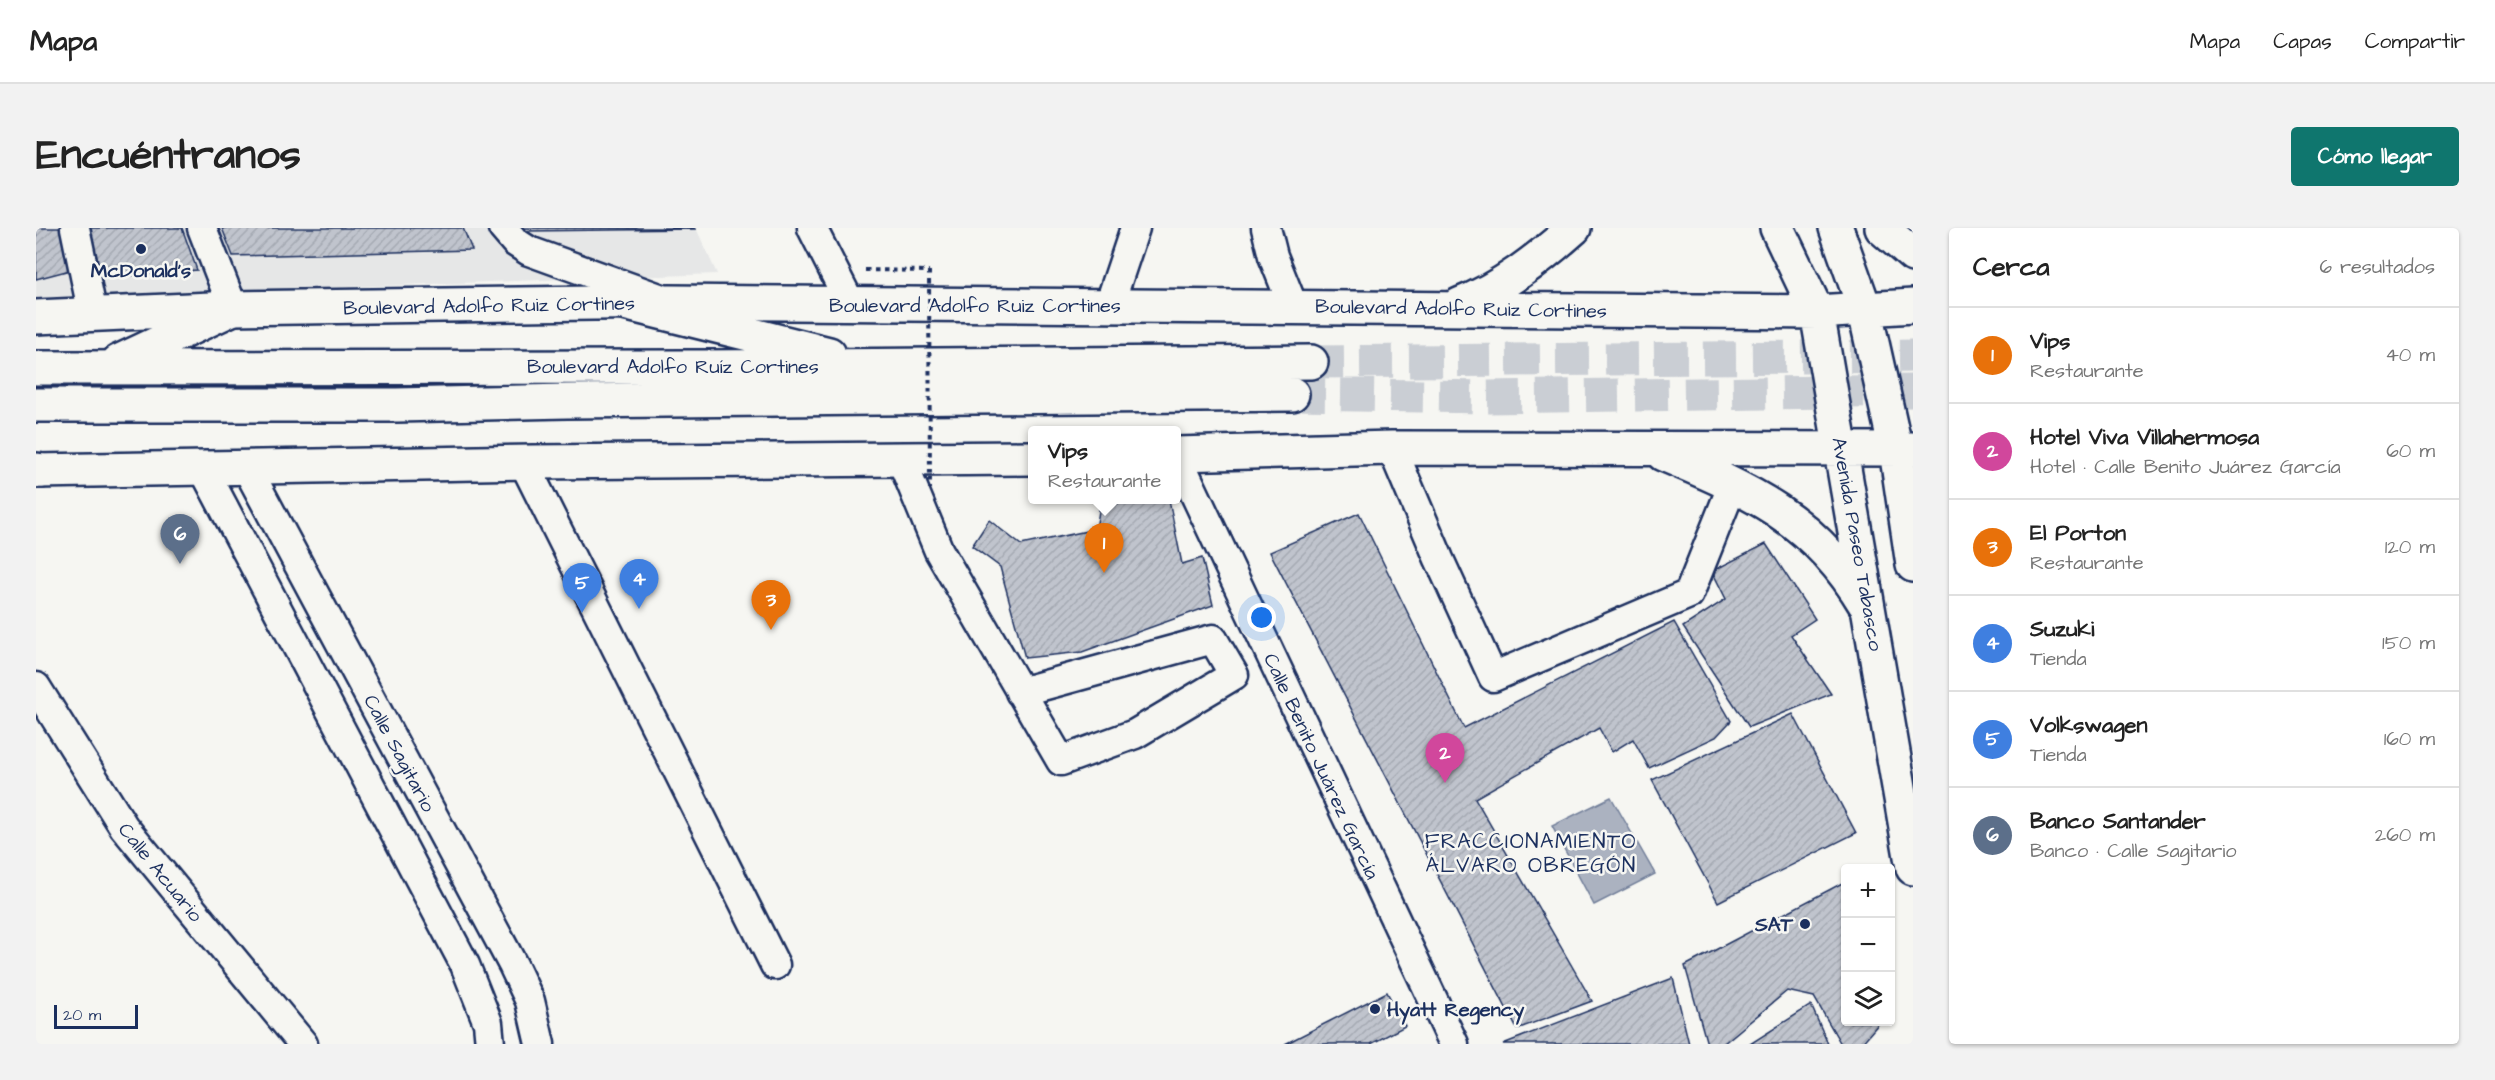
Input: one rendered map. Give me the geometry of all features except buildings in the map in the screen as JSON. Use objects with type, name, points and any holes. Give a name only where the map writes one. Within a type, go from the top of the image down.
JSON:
[{"type":"main road","points":[[1451,308],[1494,289],[1523,270],[1574,228]]},
{"type":"main road","name":"Avenida Paseo Tabasco","points":[[1777,228],[1817,312],[1843,451],[1913,868]]},
{"type":"main road","points":[[1836,228],[1846,250],[1864,307],[1904,449],[1913,566]]},
{"type":"main road","points":[[1882,228],[1913,255]]},
{"type":"main road","name":"Boulevard Adolfo Ruiz Cortines","points":[[36,317],[233,308],[670,302],[1817,312],[1864,307],[1913,306]]},
{"type":"main road","points":[[624,303],[875,365]]},
{"type":"main road","points":[[107,367],[233,308]]},
{"type":"main road","name":"Boulevard Adolfo Ruíz Cortines","points":[[36,369],[1311,362]]},
{"type":"main road","name":"Boulevard Adolfo Ruíz Cortines","points":[[36,405],[397,405],[567,401],[1292,394]]},
{"type":"main road","points":[[1181,454],[1392,448],[1645,446],[1843,451],[1904,449]]},
{"type":"main road","points":[[1645,446],[1734,484],[1780,512],[1828,554],[1851,582],[1871,614]]},
{"type":"main road","points":[[38,470],[204,470],[524,463],[1028,458]]},
{"type":"street","points":[[75,228],[93,315]]},
{"type":"street","points":[[202,228],[233,308]]},
{"type":"street","points":[[503,228],[515,242],[529,251],[670,302]]},
{"type":"street","points":[[812,228],[851,305]]},
{"type":"street","points":[[1108,306],[1135,228]]},
{"type":"street","points":[[1266,228],[1273,256],[1293,306]]},
{"type":"street","points":[[1392,448],[1493,677],[1689,594],[1734,484]]},
{"type":"street","points":[[902,461],[939,551],[1020,692],[1061,761],[1135,734],[1234,675],[1214,639],[1020,692]]},
{"type":"street","points":[[524,463],[775,965]]},
{"type":"street","name":"Calle Benito Juárez García","points":[[1181,465],[1454,1044]]},
{"type":"street","name":"Calle Sagitario","points":[[247,468],[513,965],[530,1001],[540,1044]]},
{"type":"street","name":"Calle Sagitario","points":[[204,470],[465,965],[488,1023],[489,1044]]},
{"type":"street","name":"Calle Acuario","points":[[36,687],[124,827],[303,1044]]},
{"type":"path","points":[[864,270],[929,271],[930,489]]},
{"type":"shaded area","points":[[36,228],[696,228],[717,274],[36,298]]},
{"type":"shaded area","points":[[1611,797],[1655,874],[1594,905],[1552,826]]},
{"type":"tunnel","points":[[1311,362],[1913,356]]},
{"type":"tunnel","points":[[1292,394],[1483,397],[1913,391]]},
{"type":"place","name":"McDonald's","points":[[141,249]]},
{"type":"place","name":"Banco Santander","points":[[180,564]]},
{"type":"place","name":"Vips","points":[[1104,573]]},
{"type":"place","name":"Suzuki","points":[[639,609]]},
{"type":"place","name":"Volkswagen","points":[[582,613]]},
{"type":"place","name":"El Porton","points":[[771,630]]},
{"type":"place","name":"Hotel Viva Villahermosa","points":[[1445,783]]},
{"type":"place","name":"SAT","points":[[1805,924]]},
{"type":"place","name":"Hyatt Regency","points":[[1375,1009]]},
{"type":"district","name":"FRACCIONAMIENTO ÁLVARO OBREGÓN","points":[[1531,853]]}]
